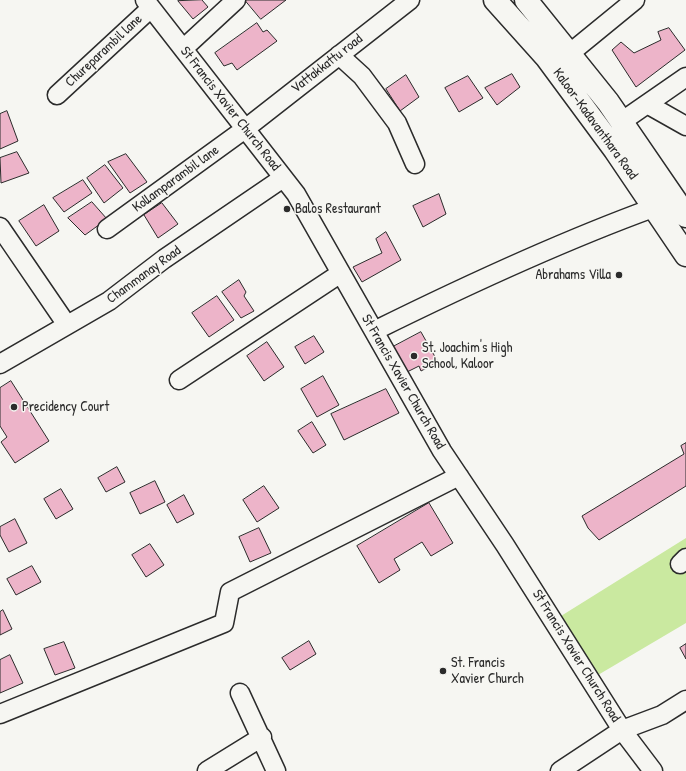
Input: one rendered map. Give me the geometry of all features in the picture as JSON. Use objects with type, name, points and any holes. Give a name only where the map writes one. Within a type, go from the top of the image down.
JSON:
[{"type":"main road","name":"Kaloor-Kadavanthara Road","points":[[495,0],[551,65],[615,150],[652,208],[686,255]]},
{"type":"main road","name":"Kaloor-Kadavanthara Road","points":[[526,0],[608,102],[686,216]]},
{"type":"street","points":[[183,49],[236,0]]},
{"type":"street","name":"Vattakkattu road","points":[[245,129],[410,0]]},
{"type":"street","points":[[569,54],[635,0]]},
{"type":"street","name":"St Francis Xavier Church Road","points":[[148,4],[296,194],[442,451],[505,545],[622,730],[653,771]]},
{"type":"street","name":"Chureparambil lane","points":[[57,95],[148,4]]},
{"type":"street","points":[[339,55],[362,76],[397,122],[415,164]]},
{"type":"street","points":[[621,122],[686,77]]},
{"type":"street","points":[[647,104],[686,126]]},
{"type":"street","name":"Kollamparambil lane","points":[[107,229],[245,129]]},
{"type":"street","name":"Chammanay Road","points":[[0,364],[109,301],[164,259],[283,178]]},
{"type":"street","points":[[374,331],[491,274],[559,244],[652,208]]},
{"type":"street","points":[[0,227],[67,325]]},
{"type":"street","points":[[179,380],[341,273]]},
{"type":"street","points":[[0,714],[224,623],[230,592],[459,476]]},
{"type":"street","points":[[240,693],[276,771]]},
{"type":"street","points":[[560,771],[622,730],[662,715],[686,700]]},
{"type":"street","points":[[207,771],[262,738]]},
{"type":"green space","points":[[686,538],[686,623],[598,675],[561,616]]},
{"type":"building","points":[[202,0],[208,7],[193,19],[178,1]]},
{"type":"building","points":[[245,0],[286,0],[261,19]]},
{"type":"building","points":[[257,23],[263,32],[267,30],[277,41],[237,70],[232,63],[224,66],[215,53]]},
{"type":"building","points":[[669,28],[685,50],[636,87],[612,50],[621,42],[634,53],[661,40],[658,32]]},
{"type":"building","points":[[512,74],[520,87],[497,105],[485,88]]},
{"type":"building","points":[[406,75],[419,97],[400,111],[386,89]]},
{"type":"building","points":[[468,76],[483,98],[459,112],[445,88]]},
{"type":"building","points":[[7,111],[18,141],[0,149],[0,114]]},
{"type":"building","points":[[17,152],[29,173],[1,183],[0,158]]},
{"type":"building","points":[[126,154],[147,182],[130,193],[108,162]]},
{"type":"building","points":[[105,165],[123,188],[104,203],[87,178]]},
{"type":"building","points":[[83,180],[92,193],[64,212],[53,198]]},
{"type":"building","points":[[439,194],[446,214],[423,227],[413,206]]},
{"type":"building","points":[[92,202],[107,219],[85,235],[68,218]]},
{"type":"building","points":[[162,203],[178,224],[158,238],[144,215]]},
{"type":"building","points":[[44,205],[59,231],[36,246],[19,221]]},
{"type":"building","points":[[386,232],[401,260],[362,282],[353,267],[382,253],[376,239]]},
{"type":"building","points":[[239,280],[246,292],[244,296],[254,311],[241,318],[222,292]]},
{"type":"building","points":[[217,296],[234,320],[209,337],[192,313]]},
{"type":"building","name":"St. Joachim's High School, Kaloor","points":[[421,332],[438,362],[421,371],[419,366],[403,374],[389,349]]},
{"type":"building","points":[[314,336],[324,352],[305,364],[295,347]]},
{"type":"building","points":[[267,342],[284,367],[264,381],[247,356]]},
{"type":"building","points":[[323,376],[339,405],[317,417],[301,389]]},
{"type":"building","name":"Precidency Court","points":[[11,381],[49,441],[15,463],[1,442],[7,437],[0,426],[0,388]]},
{"type":"building","points":[[386,389],[399,413],[344,440],[331,414]]},
{"type":"building","points":[[312,422],[326,445],[313,453],[298,431]]},
{"type":"building","points":[[686,443],[686,486],[599,540],[588,528],[582,516],[684,454],[681,446]]},
{"type":"building","points":[[117,467],[125,482],[106,492],[98,478]]},
{"type":"building","points":[[155,481],[165,502],[140,514],[130,493]]},
{"type":"building","points":[[264,486],[279,508],[257,522],[243,500]]},
{"type":"building","points":[[61,489],[73,509],[56,519],[44,499]]},
{"type":"building","points":[[184,495],[194,514],[177,523],[167,505]]},
{"type":"building","points":[[429,503],[453,543],[431,556],[422,542],[394,559],[400,570],[379,583],[357,546]]},
{"type":"building","points":[[15,519],[27,543],[9,552],[0,535],[0,527]]},
{"type":"building","points":[[259,528],[271,553],[250,562],[239,537]]},
{"type":"building","points":[[150,544],[164,565],[146,577],[132,555]]},
{"type":"building","points":[[32,566],[41,582],[16,595],[7,579]]},
{"type":"building","points":[[3,610],[12,629],[0,635],[0,612]]},
{"type":"building","points":[[309,641],[316,654],[290,670],[282,658]]},
{"type":"building","points":[[64,642],[75,668],[55,675],[44,649]]},
{"type":"building","points":[[686,644],[686,659],[680,648]]},
{"type":"building","points":[[10,655],[23,683],[0,693],[0,660]]},
{"type":"place","name":"Balos Restaurant","points":[[287,209]]},
{"type":"place","name":"Abrahams Villa","points":[[619,275]]},
{"type":"place","name":"St. Joachim's High School, Kaloor","points":[[414,356]]},
{"type":"place","name":"Precidency Court","points":[[14,407]]},
{"type":"place","name":"St. Francis Xavier Church","points":[[443,671]]}]
